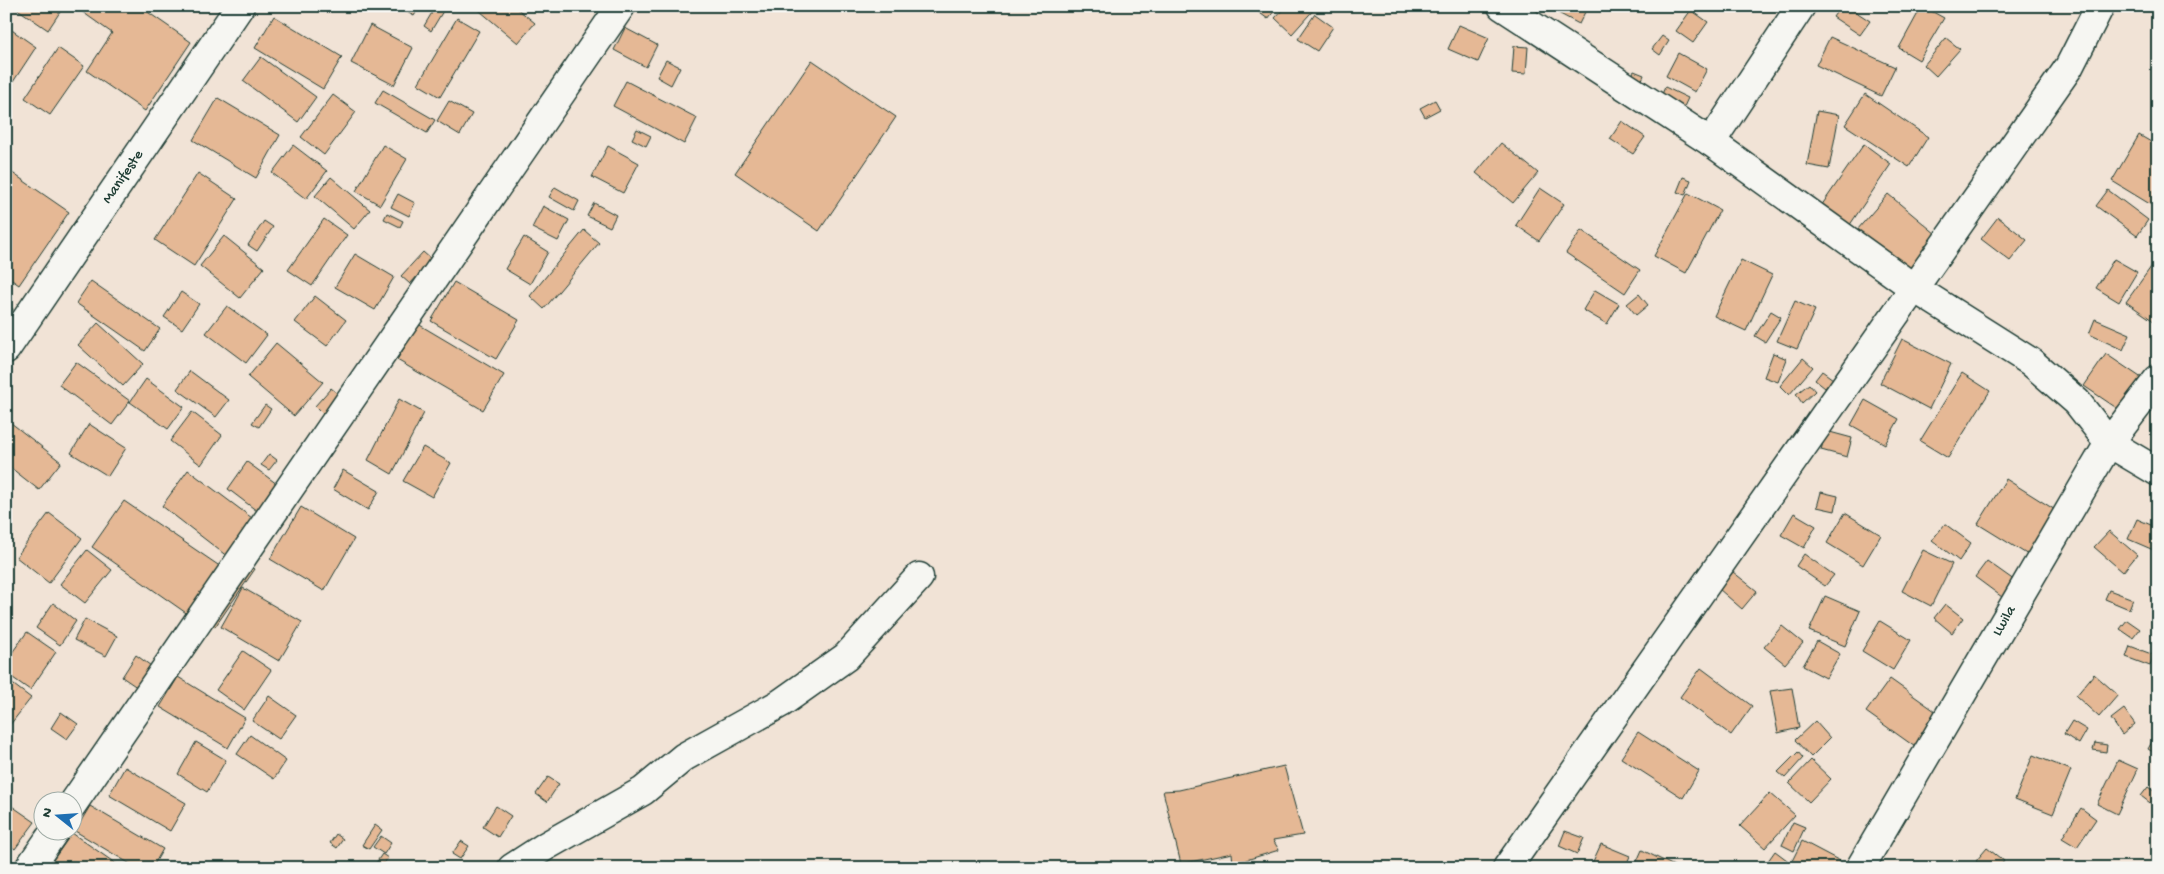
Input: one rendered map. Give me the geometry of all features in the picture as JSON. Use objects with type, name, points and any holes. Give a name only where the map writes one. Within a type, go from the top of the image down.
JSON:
[{"type":"street","name":"Manifeste","points":[[6,349],[240,6]]},
{"type":"street","points":[[81,792],[621,6]]},
{"type":"street","points":[[1502,6],[1711,142],[1914,288],[2031,362],[2077,402],[2109,443],[2158,472]]},
{"type":"street","points":[[1711,142],[1800,6]]},
{"type":"street","points":[[1508,868],[2069,67],[2100,6]]},
{"type":"street","name":"Lwila","points":[[1860,868],[2109,443],[2158,379]]},
{"type":"street","points":[[512,868],[546,846],[643,791],[684,757],[781,703],[846,657],[919,577]]},
{"type":"street","points":[[29,868],[47,842]]},
{"type":"building","points":[[13,6],[64,6],[48,30]]},
{"type":"building","points":[[74,6],[139,6],[191,42],[145,111],[87,71],[112,33]]},
{"type":"building","points":[[396,6],[420,6],[414,16]]},
{"type":"building","points":[[436,6],[446,6],[431,31],[424,26]]},
{"type":"building","points":[[474,6],[514,6],[535,23],[518,43]]},
{"type":"building","points":[[1250,6],[1278,6],[1268,19]]},
{"type":"building","points":[[1286,6],[1317,6],[1292,34],[1275,18]]},
{"type":"building","points":[[1545,6],[1588,6],[1579,24]]},
{"type":"building","points":[[1841,6],[1847,6],[1870,21],[1860,35],[1833,17]]},
{"type":"building","points":[[1922,6],[1944,18],[1919,60],[1899,48]]},
{"type":"building","points":[[1691,10],[1708,22],[1693,43],[1676,31]]},
{"type":"building","points":[[1315,14],[1333,27],[1317,51],[1298,39]]},
{"type":"building","points":[[274,16],[342,57],[323,89],[255,48]]},
{"type":"building","points":[[457,18],[479,31],[440,97],[418,84]]},
{"type":"building","points":[[370,25],[413,48],[394,85],[351,63]]},
{"type":"building","points":[[1459,25],[1489,38],[1478,62],[1448,49]]},
{"type":"building","points":[[6,26],[36,47],[13,82],[6,77]]},
{"type":"building","points":[[625,28],[657,45],[646,67],[614,50]]},
{"type":"building","points":[[1662,36],[1669,41],[1660,55],[1652,49]]},
{"type":"building","points":[[1830,37],[1895,67],[1881,96],[1816,65]]},
{"type":"building","points":[[1946,38],[1960,49],[1936,76],[1924,65]]},
{"type":"building","points":[[1514,46],[1528,47],[1526,74],[1512,73]]},
{"type":"building","points":[[58,48],[84,66],[50,115],[25,98]]},
{"type":"building","points":[[1678,53],[1707,69],[1695,92],[1666,76]]},
{"type":"building","points":[[261,57],[316,97],[298,122],[243,81]]},
{"type":"building","points":[[666,60],[680,67],[671,85],[657,77]]},
{"type":"building","points":[[812,60],[896,117],[819,231],[735,173]]},
{"type":"building","points":[[1634,71],[1644,75],[1638,89],[1628,84]]},
{"type":"building","points":[[626,81],[697,118],[684,144],[613,106]]},
{"type":"building","points":[[1665,87],[1688,98],[1683,109],[1660,99]]},
{"type":"building","points":[[383,90],[435,120],[427,133],[375,103]]},
{"type":"building","points":[[1865,94],[1928,137],[1909,167],[1845,125]]},
{"type":"building","points":[[333,95],[356,112],[324,155],[301,137]]},
{"type":"building","points":[[218,98],[280,135],[256,178],[193,140]]},
{"type":"building","points":[[1435,100],[1440,109],[1425,117],[1420,108]]},
{"type":"building","points":[[449,101],[472,114],[460,135],[437,121]]},
{"type":"building","points":[[6,105],[12,109],[6,118]]},
{"type":"building","points":[[1817,111],[1839,115],[1829,169],[1807,165]]},
{"type":"building","points":[[1622,121],[1645,137],[1633,154],[1610,139]]},
{"type":"building","points":[[637,129],[651,136],[646,146],[632,139]]},
{"type":"building","points":[[2139,135],[2158,146],[2158,209],[2112,181]]},
{"type":"building","points":[[1501,143],[1538,173],[1513,203],[1476,173]]},
{"type":"building","points":[[1864,144],[1891,164],[1847,229],[1819,209]]},
{"type":"building","points":[[293,145],[327,171],[306,199],[272,173]]},
{"type":"building","points":[[383,145],[407,159],[380,205],[356,191]]},
{"type":"building","points":[[608,146],[639,163],[623,193],[592,177]]},
{"type":"building","points":[[11,172],[69,212],[19,285],[6,276],[6,179]]},
{"type":"building","points":[[198,173],[237,199],[194,266],[155,240]]},
{"type":"building","points":[[331,177],[370,210],[354,229],[315,196]]},
{"type":"building","points":[[1683,177],[1691,180],[1685,195],[1677,192]]},
{"type":"building","points":[[555,187],[579,201],[574,211],[549,197]]},
{"type":"building","points":[[1540,188],[1564,204],[1539,241],[1516,225]]},
{"type":"building","points":[[2108,190],[2148,220],[2137,236],[2096,206]]},
{"type":"building","points":[[1688,193],[1720,210],[1686,273],[1654,256]]},
{"type":"building","points":[[398,194],[415,203],[409,216],[391,207]]},
{"type":"building","points":[[1888,194],[1942,239],[1911,276],[1857,230]]},
{"type":"building","points":[[594,203],[616,215],[610,227],[587,216]]},
{"type":"building","points":[[543,206],[569,220],[558,241],[532,228]]},
{"type":"building","points":[[387,213],[403,221],[400,227],[384,219]]},
{"type":"building","points":[[1998,217],[2027,240],[2010,261],[1981,239]]},
{"type":"building","points":[[324,219],[347,235],[312,286],[288,270]]},
{"type":"building","points":[[264,221],[273,227],[257,251],[248,245]]},
{"type":"building","points":[[584,230],[599,243],[544,309],[530,296]]},
{"type":"building","points":[[1581,230],[1640,270],[1625,293],[1566,253]]},
{"type":"building","points":[[224,236],[264,268],[240,298],[200,266]]},
{"type":"building","points":[[524,237],[548,252],[530,284],[505,269]]},
{"type":"building","points":[[423,252],[432,260],[410,284],[401,276]]},
{"type":"building","points":[[355,254],[394,277],[375,310],[335,287]]},
{"type":"building","points":[[2114,259],[2137,272],[2119,302],[2096,288]]},
{"type":"building","points":[[1741,260],[1772,275],[1746,331],[1714,316]]},
{"type":"building","points":[[2151,267],[2158,271],[2158,324],[2126,302]]},
{"type":"building","points":[[91,281],[160,329],[145,351],[76,303]]},
{"type":"building","points":[[454,282],[519,320],[496,359],[431,321]]},
{"type":"building","points":[[1595,290],[1619,304],[1607,324],[1583,310]]},
{"type":"building","points":[[181,292],[199,304],[182,329],[164,317]]},
{"type":"building","points":[[1639,294],[1648,305],[1636,315],[1627,304]]},
{"type":"building","points":[[315,296],[346,320],[327,346],[295,322]]},
{"type":"building","points":[[1795,301],[1815,310],[1797,349],[1777,341]]},
{"type":"building","points":[[6,304],[13,309],[6,319]]},
{"type":"building","points":[[227,306],[267,335],[246,363],[206,333]]},
{"type":"building","points":[[1771,311],[1781,317],[1765,342],[1755,336]]},
{"type":"building","points":[[2095,319],[2130,334],[2123,350],[2089,334]]},
{"type":"building","points":[[98,323],[143,364],[123,386],[78,345]]},
{"type":"building","points":[[418,324],[504,375],[483,410],[397,360]]},
{"type":"building","points":[[1902,339],[1951,364],[1929,409],[1880,383]]},
{"type":"building","points":[[276,343],[323,382],[294,416],[248,377]]},
{"type":"building","points":[[1773,353],[1787,359],[1778,382],[1764,377]]},
{"type":"building","points":[[2106,354],[2146,381],[2124,413],[2084,386]]},
{"type":"building","points":[[1803,358],[1813,367],[1789,395],[1780,386]]},
{"type":"building","points":[[76,362],[130,401],[112,425],[59,385]]},
{"type":"building","points":[[190,371],[229,400],[216,417],[177,389]]},
{"type":"building","points":[[1822,371],[1833,379],[1825,388],[1815,380]]},
{"type":"building","points":[[1962,373],[1990,391],[1948,458],[1920,441]]},
{"type":"building","points":[[146,379],[184,407],[168,429],[130,402]]},
{"type":"building","points":[[1809,384],[1815,391],[1802,403],[1796,394]]},
{"type":"building","points":[[331,388],[343,398],[326,417],[315,406]]},
{"type":"building","points":[[399,399],[424,413],[392,474],[368,460]]},
{"type":"building","points":[[1865,400],[1899,419],[1885,444],[1851,425]]},
{"type":"building","points":[[265,405],[271,409],[259,427],[252,423]]},
{"type":"building","points":[[192,412],[222,435],[201,465],[170,441]]},
{"type":"building","points":[[6,419],[61,462],[39,490],[6,464]]},
{"type":"building","points":[[89,424],[126,448],[108,476],[71,453]]},
{"type":"building","points":[[1826,431],[1852,438],[1847,457],[1821,450]]},
{"type":"building","points":[[423,447],[451,463],[432,497],[403,481]]},
{"type":"building","points":[[269,454],[277,460],[269,470],[261,465]]},
{"type":"building","points":[[247,462],[277,484],[257,511],[228,489]]},
{"type":"building","points":[[188,470],[256,521],[228,557],[162,506]]},
{"type":"building","points":[[343,470],[379,491],[368,510],[333,489]]},
{"type":"building","points":[[2006,479],[2060,513],[2033,558],[1978,524]]},
{"type":"building","points":[[1821,492],[1838,496],[1835,511],[1817,507]]},
{"type":"building","points":[[124,501],[221,567],[189,615],[92,547]]},
{"type":"building","points":[[301,507],[354,539],[324,591],[270,559]]},
{"type":"building","points":[[49,513],[82,538],[49,583],[16,557]]},
{"type":"building","points":[[1794,513],[1816,526],[1804,548],[1781,535]]},
{"type":"building","points":[[1845,513],[1881,535],[1863,565],[1827,543]]},
{"type":"building","points":[[2137,519],[2158,528],[2158,552],[2128,539]]},
{"type":"building","points":[[1945,524],[1971,543],[1959,561],[1932,540]]},
{"type":"building","points":[[2109,531],[2137,555],[2123,572],[2094,547]]},
{"type":"building","points":[[87,550],[112,570],[85,603],[60,584]]},
{"type":"building","points":[[1923,550],[1952,564],[1931,606],[1902,591]]},
{"type":"building","points":[[1804,554],[1834,575],[1825,586],[1796,566]]},
{"type":"building","points":[[243,561],[255,569],[215,627],[204,619]]},
{"type":"building","points":[[1987,561],[2018,583],[2006,600],[1975,577]]},
{"type":"building","points":[[1733,572],[1757,591],[1742,609],[1719,589]]},
{"type":"building","points":[[243,588],[302,622],[279,661],[221,627]]},
{"type":"building","points":[[2109,590],[2133,599],[2129,609],[2105,599]]},
{"type":"building","points":[[1825,596],[1860,611],[1845,646],[1809,631]]},
{"type":"building","points":[[53,603],[76,621],[60,645],[36,628]]},
{"type":"building","points":[[1945,604],[1963,618],[1952,633],[1934,618]]},
{"type":"building","points":[[85,619],[117,636],[106,656],[74,640]]},
{"type":"building","points":[[2127,620],[2140,629],[2133,638],[2120,629]]},
{"type":"building","points":[[1880,621],[1911,640],[1893,670],[1862,651]]},
{"type":"building","points":[[1782,626],[1803,643],[1785,664],[1764,647]]},
{"type":"building","points":[[27,632],[56,652],[30,690],[6,673],[6,661]]},
{"type":"building","points":[[1817,641],[1840,654],[1826,678],[1803,666]]},
{"type":"building","points":[[2130,646],[2154,655],[2150,666],[2126,657]]},
{"type":"building","points":[[243,651],[271,670],[244,710],[216,690]]},
{"type":"building","points":[[136,655],[158,671],[144,692],[122,677]]},
{"type":"building","points":[[1701,668],[1752,706],[1731,735],[1680,697]]},
{"type":"building","points":[[2094,674],[2118,695],[2099,717],[2076,696]]},
{"type":"building","points":[[178,677],[245,718],[228,748],[160,707]]},
{"type":"building","points":[[6,679],[31,698],[6,730]]},
{"type":"building","points":[[1890,679],[1942,716],[1918,749],[1866,712]]},
{"type":"building","points":[[1792,688],[1799,728],[1778,733],[1770,691]]},
{"type":"building","points":[[269,696],[296,715],[279,739],[252,721]]},
{"type":"building","points":[[2124,709],[2135,724],[2122,735],[2111,719]]},
{"type":"building","points":[[61,712],[78,724],[67,739],[51,728]]},
{"type":"building","points":[[1815,721],[1830,738],[1811,757],[1795,740]]},
{"type":"building","points":[[2072,721],[2087,730],[2079,744],[2064,734]]},
{"type":"building","points":[[2158,731],[2158,755],[2148,749]]},
{"type":"building","points":[[1638,732],[1699,771],[1683,798],[1621,758]]},
{"type":"building","points":[[250,735],[286,761],[274,779],[237,754]]},
{"type":"building","points":[[196,742],[226,760],[207,792],[178,774]]},
{"type":"building","points":[[2095,743],[2107,745],[2106,752],[2093,750]]},
{"type":"building","points":[[1798,752],[1803,758],[1785,778],[1778,772]]},
{"type":"building","points":[[2033,755],[2071,770],[2053,814],[2015,799]]},
{"type":"building","points":[[1811,760],[1831,779],[1809,802],[1789,783]]},
{"type":"building","points":[[2118,760],[2138,769],[2117,814],[2097,804]]},
{"type":"building","points":[[1284,766],[1303,835],[1273,840],[1279,850],[1233,864],[1232,853],[1181,864],[1163,791],[1179,790]]},
{"type":"building","points":[[125,767],[186,803],[170,831],[109,795]]},
{"type":"building","points":[[548,777],[559,784],[547,802],[536,794]]},
{"type":"building","points":[[2148,787],[2158,794],[2158,809],[2141,796]]},
{"type":"building","points":[[1770,793],[1795,815],[1765,848],[1740,826]]},
{"type":"building","points":[[6,802],[32,820],[32,826],[15,849],[6,843]]},
{"type":"building","points":[[90,806],[163,849],[152,868],[137,868],[82,835],[82,819]]},
{"type":"building","points":[[496,806],[511,816],[498,837],[483,827]]},
{"type":"building","points":[[2081,808],[2096,819],[2077,847],[2062,838]]},
{"type":"building","points":[[1793,822],[1805,827],[1794,851],[1782,845]]},
{"type":"building","points":[[375,825],[382,830],[369,849],[362,845]]},
{"type":"building","points":[[1565,831],[1584,838],[1577,854],[1559,846]]},
{"type":"building","points":[[336,834],[343,839],[337,848],[330,843]]},
{"type":"building","points":[[381,836],[391,843],[384,854],[373,847]]},
{"type":"building","points":[[82,840],[122,868],[52,868],[49,866],[66,842],[82,842]]},
{"type":"building","points":[[461,841],[469,846],[460,859],[452,854]]},
{"type":"building","points":[[1802,841],[1840,861],[1837,868],[1800,868],[1791,863]]},
{"type":"building","points":[[1601,844],[1630,856],[1625,868],[1590,868]]},
{"type":"building","points":[[1987,848],[2004,861],[1999,868],[1984,868],[1976,861]]},
{"type":"building","points":[[1642,850],[1678,868],[1634,868]]},
{"type":"building","points":[[1775,851],[1791,863],[1797,868],[1763,868]]},
{"type":"building","points":[[382,854],[388,858],[381,867],[376,863]]}]
